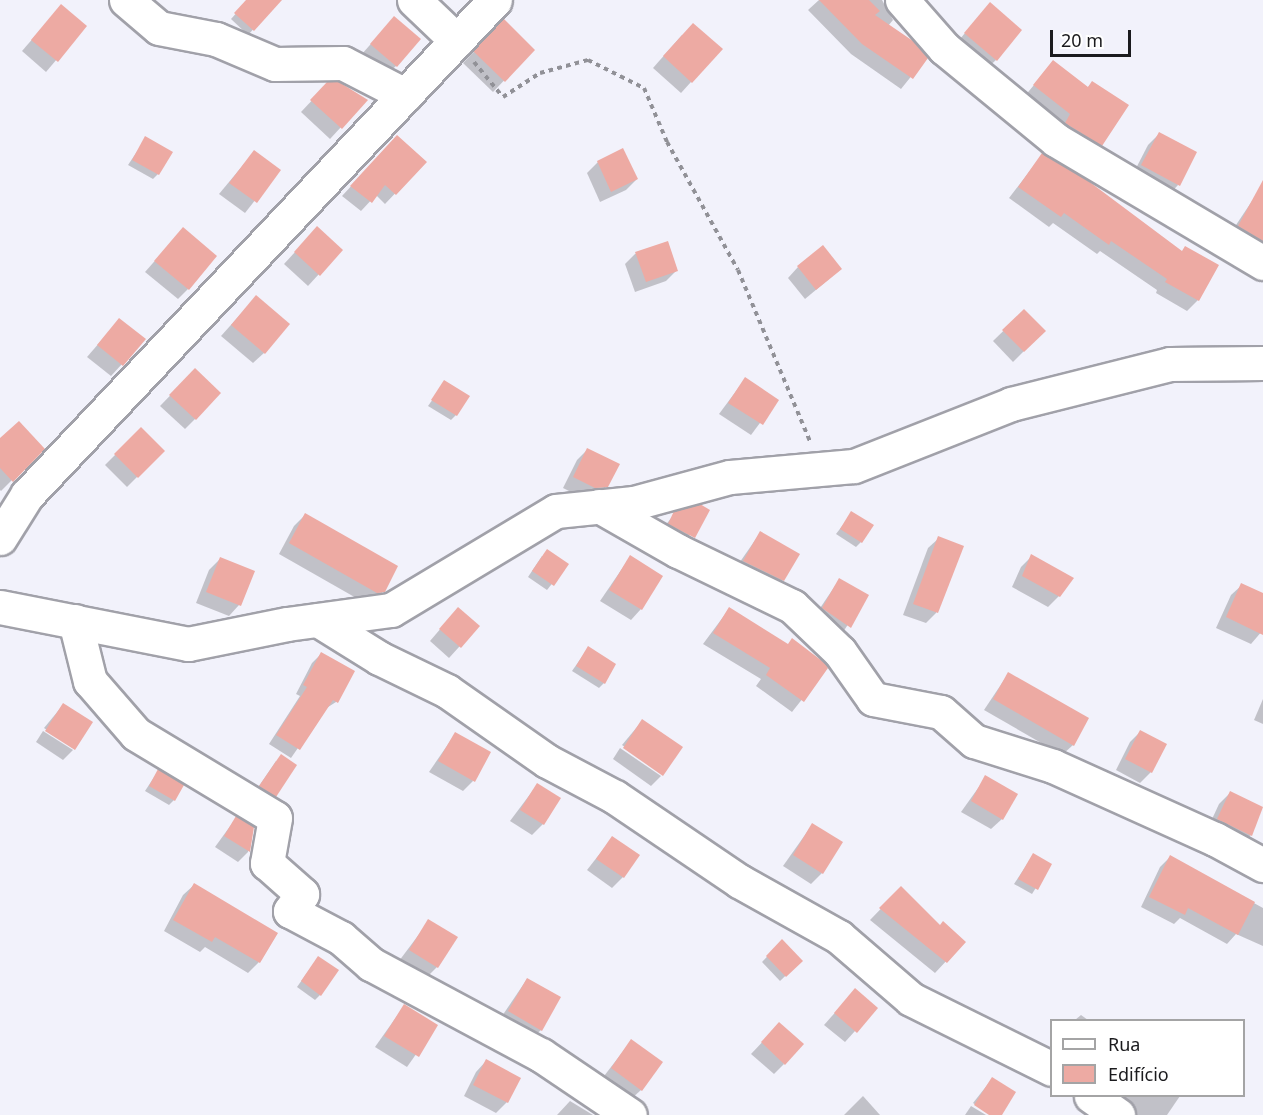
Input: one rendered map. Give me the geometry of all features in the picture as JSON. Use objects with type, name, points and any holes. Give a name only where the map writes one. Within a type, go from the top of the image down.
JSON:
[{"type":"street","points":[[126,0],[159,28],[216,39],[275,64],[342,63],[405,95]]},
{"type":"street","points":[[414,0],[457,41]]},
{"type":"street","points":[[0,537],[27,495],[495,0]]},
{"type":"street","points":[[902,0],[944,48],[1056,140],[1263,263]]},
{"type":"street","points":[[0,608],[188,644],[318,620],[391,610],[556,511],[634,503],[730,477],[854,466],[1011,404],[1170,364],[1263,363]]},
{"type":"street","points":[[599,506],[678,551],[792,606],[840,652],[873,699],[941,712],[974,741],[1053,766],[1215,839],[1263,866]]},
{"type":"street","points":[[318,620],[379,658],[447,691],[548,761],[615,797],[739,881],[839,937],[911,999],[1050,1068]]},
{"type":"street","points":[[75,621],[90,681],[136,734],[275,819],[267,863],[302,894],[291,911],[341,938],[371,964],[541,1055],[630,1115]]},
{"type":"street","points":[[1094,1097],[1118,1115]]},
{"type":"path","points":[[457,41],[503,97],[540,73],[588,60],[644,88],[667,142],[738,270],[822,469]]},
{"type":"building","points":[[246,0],[282,0],[254,31],[234,13]]},
{"type":"building","points":[[819,0],[869,0],[880,11],[875,15],[913,41],[928,58],[913,79],[862,44]]},
{"type":"building","points":[[990,2],[1022,30],[997,61],[964,33]]},
{"type":"building","points":[[61,4],[87,26],[58,62],[31,40]]},
{"type":"building","points":[[394,16],[421,39],[397,67],[370,44]]},
{"type":"building","points":[[504,19],[535,50],[505,82],[473,51]]},
{"type":"building","points":[[693,23],[723,49],[692,83],[663,56]]},
{"type":"building","points":[[1053,60],[1088,87],[1092,81],[1129,105],[1102,146],[1065,123],[1070,114],[1033,85]]},
{"type":"building","points":[[327,82],[339,82],[368,100],[342,129],[310,100]]},
{"type":"building","points":[[1159,132],[1197,152],[1180,186],[1141,165]]},
{"type":"building","points":[[397,135],[427,162],[396,195],[385,185],[372,203],[350,186]]},
{"type":"building","points":[[145,136],[173,152],[159,175],[132,160]]},
{"type":"building","points":[[623,148],[638,179],[611,192],[597,161]]},
{"type":"building","points":[[254,150],[281,170],[257,203],[229,183]]},
{"type":"building","points":[[1042,153],[1087,180],[1182,251],[1185,246],[1219,265],[1199,301],[1165,282],[1167,279],[1111,241],[1109,245],[1064,213],[1061,217],[1018,187]]},
{"type":"building","points":[[1263,180],[1263,241],[1238,226]]},
{"type":"building","points":[[317,226],[343,250],[320,276],[294,252]]},
{"type":"building","points":[[183,227],[217,256],[189,290],[154,261]]},
{"type":"building","points":[[668,241],[678,271],[646,282],[635,252]]},
{"type":"building","points":[[823,245],[842,269],[816,290],[797,266]]},
{"type":"building","points":[[256,295],[290,324],[265,354],[231,325]]},
{"type":"building","points":[[1024,309],[1046,331],[1024,352],[1002,330]]},
{"type":"building","points":[[119,318],[146,339],[123,366],[97,345]]},
{"type":"building","points":[[195,368],[221,393],[196,420],[169,395]]},
{"type":"building","points":[[745,377],[779,400],[763,425],[728,403]]},
{"type":"building","points":[[444,380],[470,396],[457,416],[431,400]]},
{"type":"building","points":[[19,421],[45,449],[13,482],[0,468],[0,438]]},
{"type":"building","points":[[141,427],[165,451],[138,478],[114,454]]},
{"type":"building","points":[[587,448],[620,464],[608,487],[595,488],[573,477]]},
{"type":"building","points":[[700,504],[710,510],[695,538],[668,524],[674,511]]},
{"type":"building","points":[[851,511],[874,525],[862,543],[840,529]]},
{"type":"building","points":[[305,513],[398,566],[385,592],[377,593],[289,543]]},
{"type":"building","points":[[760,531],[800,554],[784,581],[743,561]]},
{"type":"building","points":[[938,536],[964,546],[938,613],[913,604]]},
{"type":"building","points":[[547,549],[569,564],[554,586],[532,571]]},
{"type":"building","points":[[1031,554],[1074,578],[1060,597],[1022,576]]},
{"type":"building","points":[[630,555],[663,576],[642,610],[609,590]]},
{"type":"building","points":[[220,557],[255,571],[241,606],[206,592]]},
{"type":"building","points":[[839,578],[869,595],[851,628],[822,608]]},
{"type":"building","points":[[1241,583],[1263,593],[1263,635],[1226,617]]},
{"type":"building","points":[[458,607],[480,626],[461,648],[439,629]]},
{"type":"building","points":[[729,607],[788,644],[792,638],[826,664],[828,668],[804,702],[766,675],[770,668],[713,633]]},
{"type":"building","points":[[588,646],[616,664],[605,684],[576,666]]},
{"type":"building","points":[[321,652],[355,671],[338,703],[333,700],[300,750],[276,735],[307,687],[303,685]]},
{"type":"building","points":[[1008,672],[1089,718],[1074,746],[993,699]]},
{"type":"building","points":[[63,703],[93,722],[75,750],[45,731]]},
{"type":"building","points":[[642,719],[683,747],[663,776],[623,748]]},
{"type":"building","points":[[1140,730],[1167,744],[1152,773],[1125,759]]},
{"type":"building","points":[[455,732],[491,752],[475,782],[438,761]]},
{"type":"building","points":[[281,754],[297,765],[276,797],[259,786]]},
{"type":"building","points":[[158,769],[184,785],[175,801],[149,786]]},
{"type":"building","points":[[985,775],[1018,794],[1003,820],[971,801]]},
{"type":"building","points":[[537,783],[561,798],[544,825],[520,810]]},
{"type":"building","points":[[1230,791],[1263,807],[1252,836],[1217,819]]},
{"type":"building","points":[[236,816],[254,827],[250,852],[224,836]]},
{"type":"building","points":[[812,823],[843,842],[823,874],[793,855]]},
{"type":"building","points":[[612,836],[640,855],[624,878],[596,859]]},
{"type":"building","points":[[1033,853],[1052,864],[1038,890],[1018,879]]},
{"type":"building","points":[[1170,855],[1255,902],[1238,935],[1188,908],[1185,915],[1149,897]]},
{"type":"building","points":[[194,883],[278,933],[260,963],[215,937],[212,942],[173,920]]},
{"type":"building","points":[[901,886],[940,925],[943,921],[966,942],[947,963],[879,908]]},
{"type":"building","points":[[428,919],[458,937],[438,968],[409,950]]},
{"type":"building","points":[[782,939],[803,961],[786,977],[766,956]]},
{"type":"building","points":[[318,956],[339,970],[321,996],[301,981]]},
{"type":"building","points":[[527,978],[561,997],[542,1031],[508,1011]]},
{"type":"building","points":[[855,988],[878,1008],[857,1033],[834,1013]]},
{"type":"building","points":[[404,1004],[438,1025],[419,1057],[384,1036]]},
{"type":"building","points":[[779,1022],[804,1044],[785,1065],[761,1042]]},
{"type":"building","points":[[631,1039],[663,1062],[642,1091],[611,1068]]},
{"type":"building","points":[[486,1059],[521,1078],[508,1103],[473,1085]]},
{"type":"building","points":[[992,1077],[1016,1092],[1002,1115],[989,1115],[974,1105]]}]
